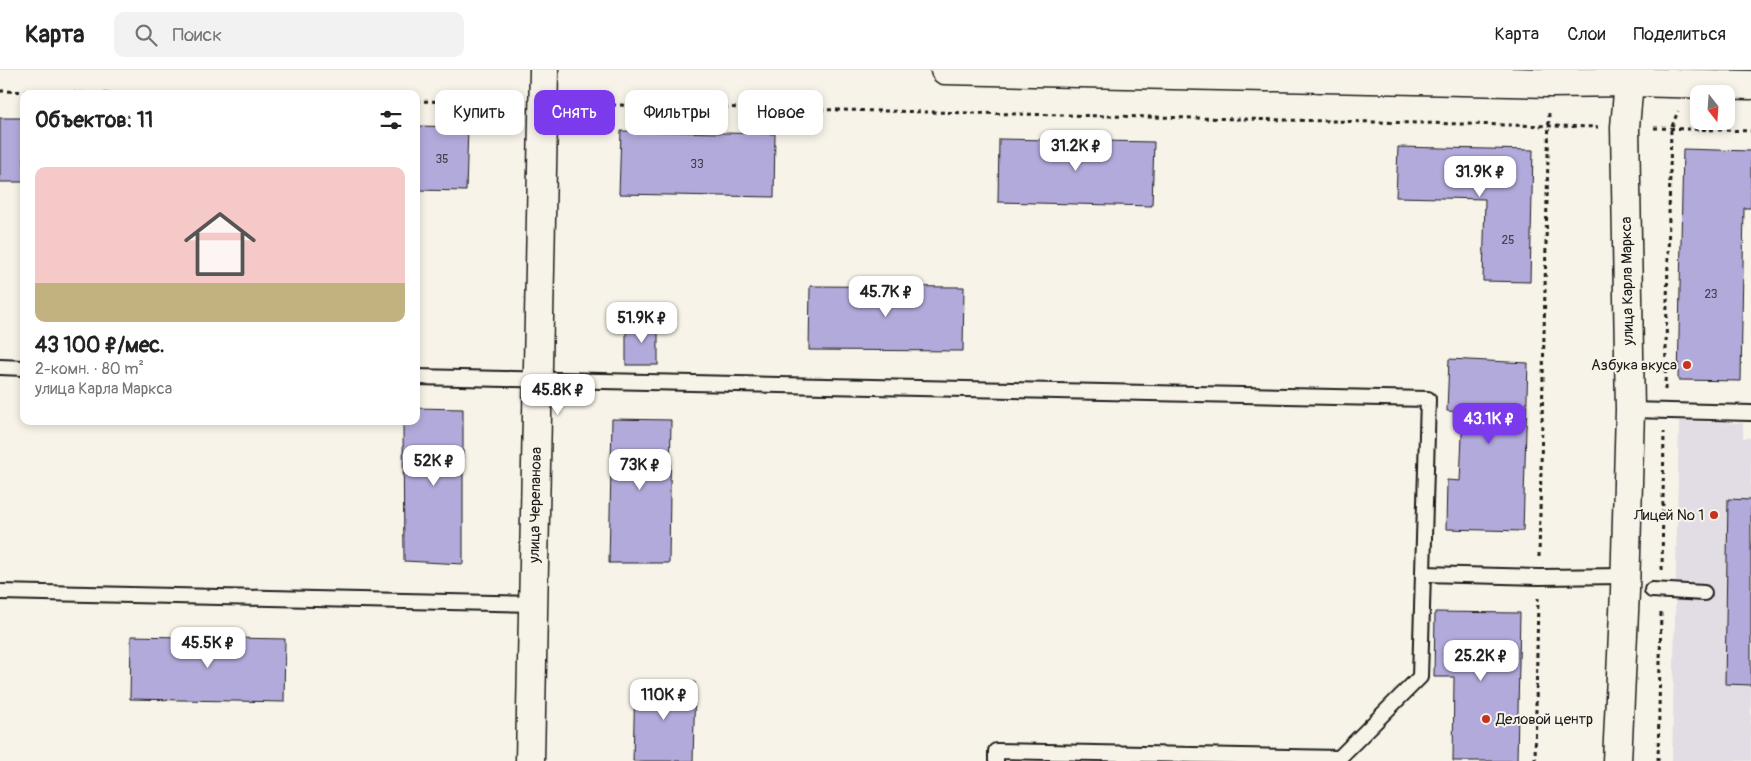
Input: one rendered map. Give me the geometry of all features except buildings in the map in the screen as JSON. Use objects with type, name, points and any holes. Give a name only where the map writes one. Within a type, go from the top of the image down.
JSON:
[{"type":"street","name":"улица Черепанова","points":[[544,70],[544,90]]},
{"type":"street","points":[[945,70],[1550,83],[1630,76],[1751,85]]},
{"type":"street","name":"улица Карла Маркса","points":[[1616,761],[1630,410],[1625,127],[1630,76]]},
{"type":"street","name":"улица Черепанова","points":[[530,761],[543,135]]},
{"type":"lane","points":[[0,367],[20,368]]},
{"type":"lane","points":[[420,377],[1428,399],[1420,677],[1339,759],[996,751],[996,761]]},
{"type":"lane","points":[[1630,410],[1751,413]]},
{"type":"lane","points":[[1423,574],[1539,577],[1624,576]]},
{"type":"lane","points":[[1652,590],[1704,592]]},
{"type":"lane","points":[[0,592],[533,604]]},
{"type":"path","points":[[1535,761],[1550,83]]},
{"type":"path","points":[[0,91],[20,92]]},
{"type":"path","points":[[420,101],[534,104]]},
{"type":"path","points":[[615,106],[1751,131]]},
{"type":"shaded area","name":"Лицей № 1","points":[[1679,421],[1743,423],[1743,438],[1751,438],[1751,761],[1672,761]]},
{"type":"place","name":"Азбука вкуса","points":[[1687,365]]},
{"type":"place","name":"Лицей № 1","points":[[1714,515]]},
{"type":"place","name":"Деловой центр","points":[[1486,719]]}]
